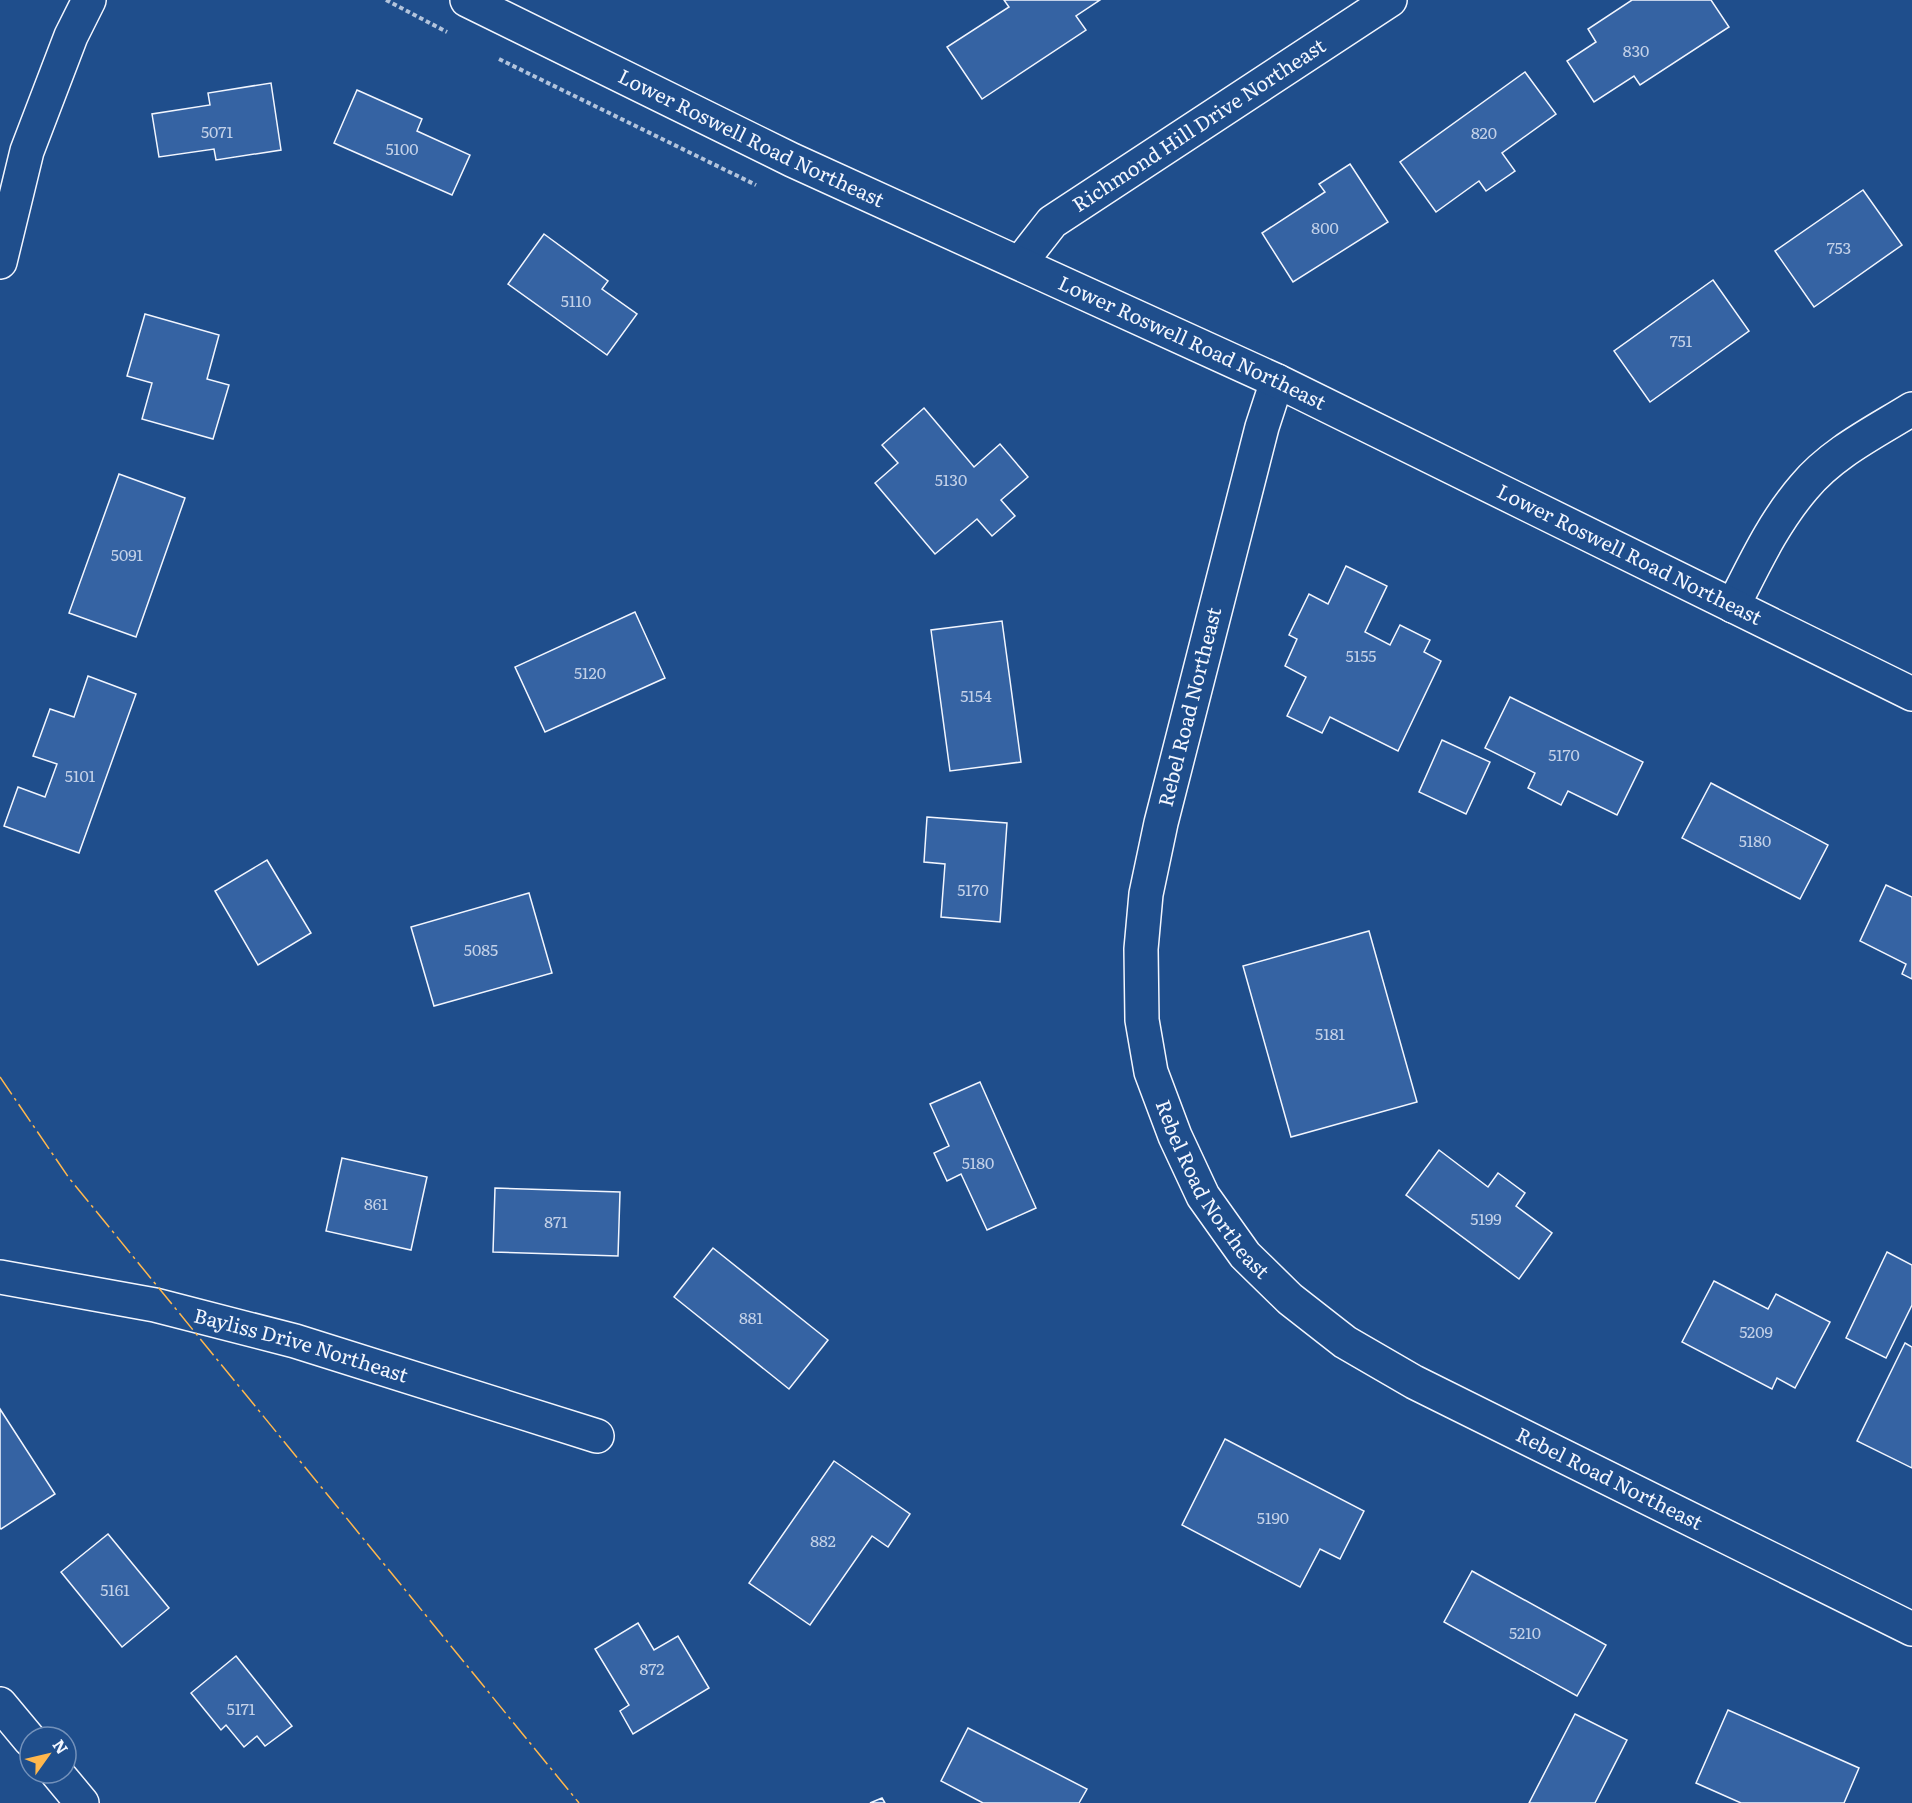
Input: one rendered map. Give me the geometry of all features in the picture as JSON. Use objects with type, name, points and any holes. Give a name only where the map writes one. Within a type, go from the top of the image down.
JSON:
[{"type":"street","points":[[0,262],[27,151],[67,46],[89,0]]},
{"type":"street","name":"Lower Roswell Road Northeast","points":[[468,0],[583,59],[792,160],[1277,381],[1912,694]]},
{"type":"street","name":"Richmond Hill Drive Northeast","points":[[1020,263],[1052,222],[1390,0]]},
{"type":"street","name":"Rebel Road Northeast","points":[[1277,381],[1256,449],[1161,823],[1146,894],[1141,949],[1142,1020],[1151,1072],[1175,1136],[1203,1196],[1245,1255],[1290,1299],[1345,1342],[1414,1382],[1912,1629]]},
{"type":"street","points":[[1733,606],[1765,543],[1804,486],[1829,463],[1912,409]]},
{"type":"street","name":"Bayliss Drive Northeast","points":[[0,1276],[155,1305],[295,1341],[597,1436]]},
{"type":"street","points":[[0,1704],[18,1726]]},
{"type":"street","points":[[67,1785],[82,1803]]},
{"type":"path","points":[[386,0],[456,36]]},
{"type":"path","points":[[496,57],[762,188]]},
{"type":"building","points":[[1004,0],[1100,0],[1076,16],[1086,30],[982,99],[947,47],[1009,7]]},
{"type":"building","points":[[1632,0],[1711,0],[1729,27],[1640,85],[1634,76],[1594,102],[1567,61],[1596,42],[1588,29]]},
{"type":"building","points":[[1525,72],[1556,114],[1502,153],[1515,171],[1486,191],[1479,181],[1436,212],[1400,162]]},
{"type":"building","points":[[271,83],[281,150],[216,160],[214,149],[159,157],[152,114],[210,105],[208,93]]},
{"type":"building","points":[[357,90],[422,119],[417,131],[470,155],[452,195],[334,143]]},
{"type":"building","points":[[1350,164],[1388,222],[1293,282],[1262,233],[1325,192],[1319,184]]},
{"type":"building","points":[[1863,190],[1902,245],[1814,307],[1775,251]]},
{"type":"building","points":[[544,234],[608,281],[602,289],[637,314],[607,355],[508,284]]},
{"type":"building","points":[[1713,280],[1749,331],[1650,402],[1614,351]]},
{"type":"building","points":[[145,314],[219,335],[207,379],[229,385],[213,439],[142,419],[152,383],[127,376]]},
{"type":"building","points":[[924,408],[974,467],[1000,444],[1028,477],[1001,500],[1015,516],[992,536],[977,519],[935,554],[875,483],[898,463],[882,445]]},
{"type":"building","points":[[119,474],[185,498],[136,637],[69,613]]},
{"type":"building","points":[[1346,566],[1387,586],[1365,632],[1390,645],[1400,625],[1430,640],[1424,652],[1441,661],[1398,751],[1330,717],[1322,733],[1287,716],[1306,677],[1285,666],[1297,639],[1289,635],[1309,594],[1328,604]]},
{"type":"building","points":[[635,612],[665,678],[545,732],[515,667]]},
{"type":"building","points":[[1002,621],[1021,762],[950,771],[931,630]]},
{"type":"building","points":[[88,676],[136,694],[79,853],[4,826],[18,787],[45,797],[57,764],[33,756],[50,709],[74,717]]},
{"type":"building","points":[[1510,697],[1643,762],[1617,815],[1568,791],[1561,805],[1528,788],[1535,773],[1485,748]]},
{"type":"building","points":[[1442,740],[1490,762],[1466,814],[1419,792]]},
{"type":"building","points":[[1711,783],[1828,845],[1800,899],[1682,838]]},
{"type":"building","points":[[927,817],[1007,823],[1000,922],[941,917],[945,864],[924,862]]},
{"type":"building","points":[[267,860],[311,933],[258,965],[215,891]]},
{"type":"building","points":[[1886,885],[1912,897],[1912,979],[1902,974],[1906,964],[1860,941]]},
{"type":"building","points":[[529,893],[552,973],[434,1006],[411,927]]},
{"type":"building","points":[[1369,931],[1417,1102],[1291,1137],[1243,966]]},
{"type":"building","points":[[980,1082],[1036,1208],[987,1230],[961,1174],[947,1181],[934,1153],[949,1146],[930,1104]]},
{"type":"building","points":[[1439,1150],[1488,1187],[1498,1173],[1525,1193],[1516,1206],[1552,1233],[1519,1279],[1406,1195]]},
{"type":"building","points":[[342,1158],[427,1177],[411,1250],[326,1231]]},
{"type":"building","points":[[495,1188],[620,1192],[618,1256],[493,1252]]},
{"type":"building","points":[[713,1248],[828,1340],[789,1389],[674,1297]]},
{"type":"building","points":[[1887,1252],[1912,1265],[1912,1305],[1886,1358],[1846,1338]]},
{"type":"building","points":[[1714,1281],[1768,1309],[1776,1294],[1830,1322],[1795,1388],[1777,1378],[1772,1389],[1682,1342]]},
{"type":"building","points":[[1905,1343],[1912,1347],[1912,1468],[1857,1441]]},
{"type":"building","points":[[0,1409],[55,1494],[1,1529],[0,1528]]},
{"type":"building","points":[[1225,1439],[1364,1511],[1340,1559],[1320,1549],[1300,1587],[1182,1525]]},
{"type":"building","points":[[834,1461],[910,1514],[888,1547],[872,1536],[810,1625],[749,1583]]},
{"type":"building","points":[[108,1534],[169,1608],[122,1647],[61,1572]]},
{"type":"building","points":[[1472,1571],[1606,1645],[1577,1696],[1444,1622]]},
{"type":"building","points":[[638,1623],[654,1650],[678,1636],[709,1688],[633,1734],[620,1711],[629,1705],[595,1649]]},
{"type":"building","points":[[236,1656],[292,1726],[265,1746],[257,1736],[244,1747],[226,1725],[221,1730],[191,1693]]},
{"type":"building","points":[[1728,1710],[1859,1768],[1844,1803],[1741,1803],[1696,1783]]},
{"type":"building","points":[[1575,1714],[1627,1740],[1595,1803],[1529,1803]]},
{"type":"building","points":[[968,1728],[1087,1789],[1079,1803],[983,1803],[941,1781]]},
{"type":"building","points":[[882,1798],[885,1803],[870,1803]]},
{"type":"power","points":[[0,1077],[69,1178],[579,1803]]}]
